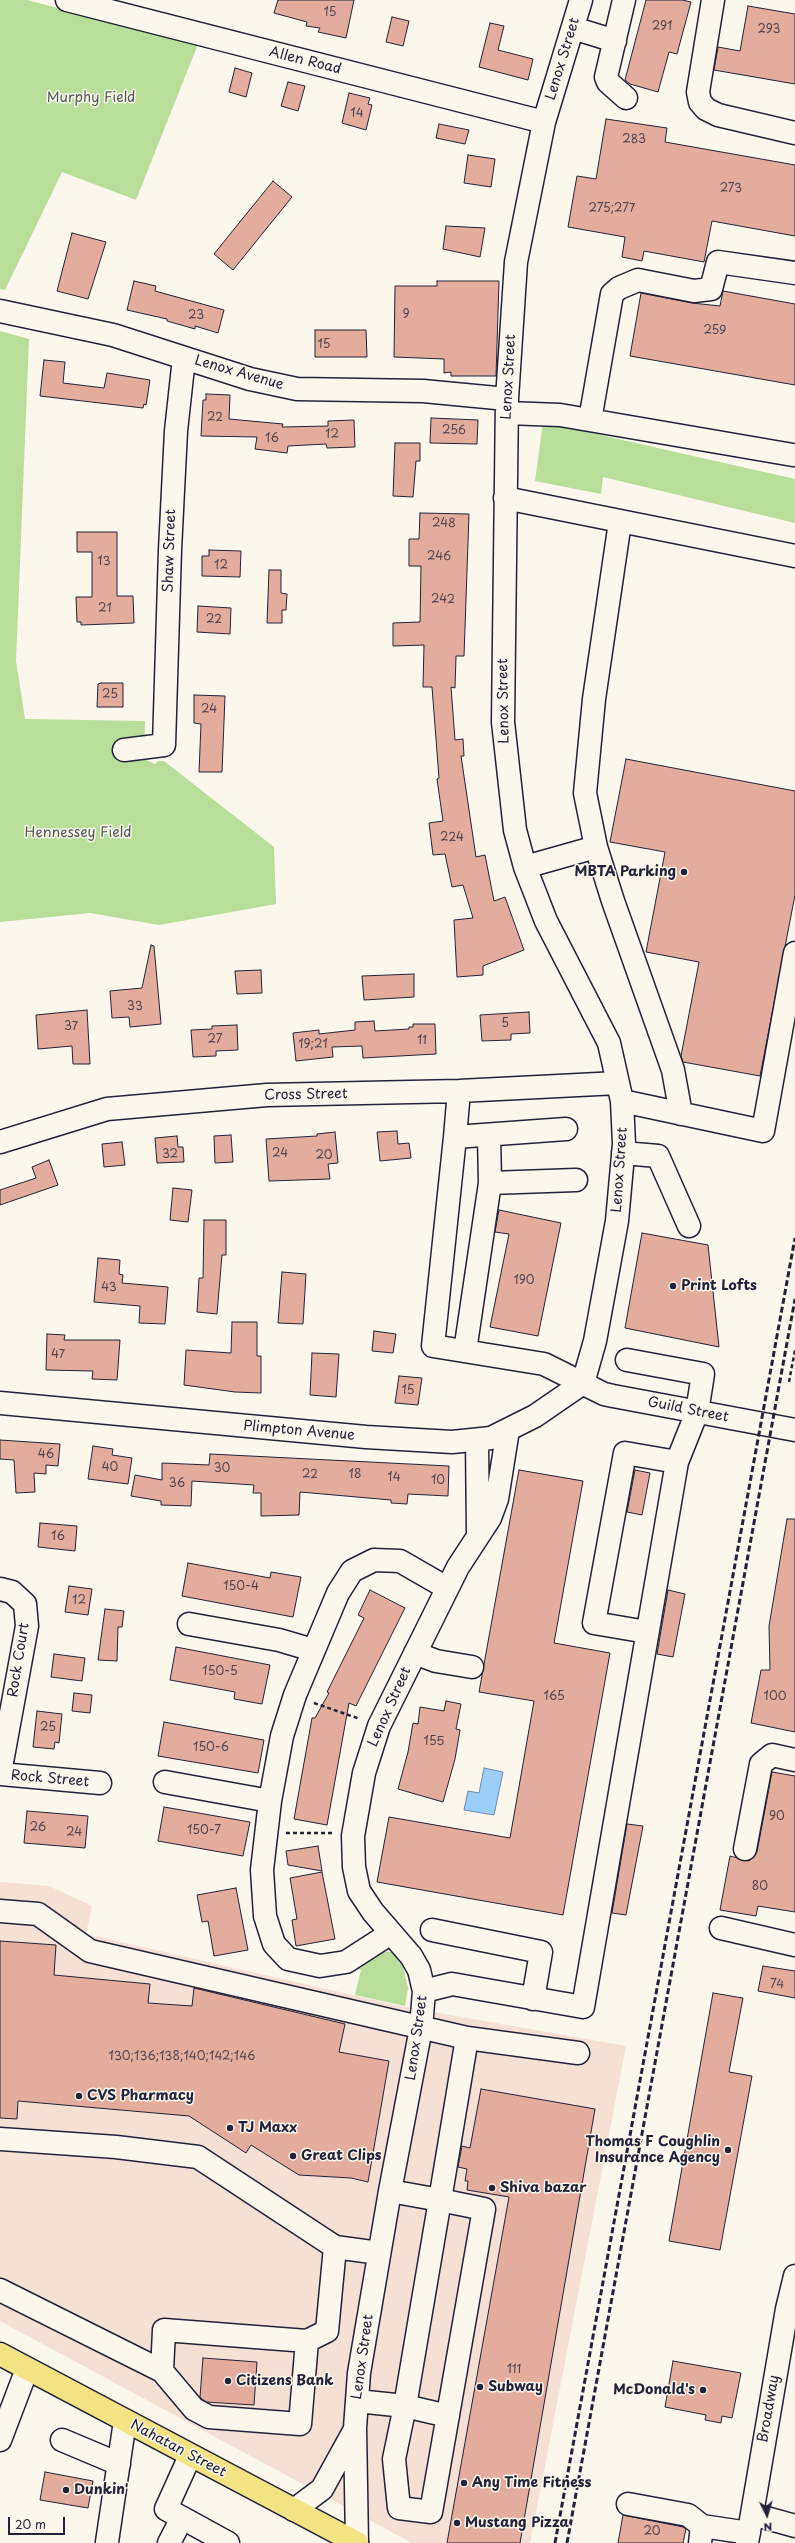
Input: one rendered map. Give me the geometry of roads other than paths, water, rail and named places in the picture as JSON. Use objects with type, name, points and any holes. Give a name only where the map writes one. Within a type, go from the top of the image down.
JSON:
[{"type":"main road","name":"Nahatan Street","points":[[0,2354],[190,2456],[357,2543]]},
{"type":"street","name":"Allen Road","points":[[67,0],[544,122]]},
{"type":"street","name":"Lenox Street","points":[[581,0],[544,122],[516,262],[507,406],[503,722],[514,822],[525,867],[546,921],[609,1043],[620,1092],[623,1153],[617,1221],[595,1341],[583,1383]]},
{"type":"street","points":[[624,0],[606,77],[608,82],[626,98]]},
{"type":"street","points":[[713,0],[698,92],[700,102],[706,109],[718,115],[795,133]]},
{"type":"street","points":[[573,28],[615,41]]},
{"type":"street","points":[[590,420],[612,294],[619,288],[638,280],[694,291],[711,289],[718,262],[795,273]]},
{"type":"street","name":"Lenox Avenue","points":[[0,311],[113,335],[250,379],[297,389],[423,391],[793,455]]},
{"type":"street","name":"Shaw Street","points":[[124,750],[164,745],[170,550],[176,431],[184,358]]},
{"type":"street","points":[[505,498],[795,556]]},
{"type":"street","points":[[620,522],[594,699],[585,793],[596,847],[613,901],[674,1070],[681,1114]]},
{"type":"street","points":[[525,867],[596,847]]},
{"type":"street","name":"Cross Street","points":[[0,1142],[107,1109],[267,1095],[459,1092],[620,1092],[681,1114],[763,1132],[795,954]]},
{"type":"street","points":[[459,1092],[455,1137],[566,1129]]},
{"type":"street","points":[[465,1351],[490,1183],[488,1135]]},
{"type":"street","name":"Guild Street","points":[[455,1137],[433,1346],[544,1364],[604,1394],[795,1430]]},
{"type":"street","points":[[623,1153],[658,1156],[689,1226]]},
{"type":"street","points":[[490,1183],[576,1180]]},
{"type":"street","points":[[424,1991],[452,1984],[583,2007],[677,1462],[697,1412],[703,1374],[627,1360]]},
{"type":"street","name":"Plimpton Avenue","points":[[0,1403],[366,1437],[452,1442],[477,1441],[508,1430],[535,1416],[583,1383]]},
{"type":"street","name":"Lenox Street","points":[[357,2543],[357,2401],[379,2253],[421,2028],[424,1991],[419,1970],[411,1956],[373,1912],[359,1891],[354,1867],[353,1836],[364,1773],[373,1741],[447,1588],[478,1534],[490,1518],[496,1499],[508,1430]]},
{"type":"street","points":[[477,1441],[478,1534]]},
{"type":"street","points":[[647,1632],[594,1623],[624,1453],[677,1462]]},
{"type":"street","points":[[390,1933],[346,1962],[320,1966],[288,1959],[274,1944],[266,1916],[262,1870],[270,1801],[282,1736],[295,1696],[338,1593],[352,1571],[374,1560],[400,1561],[447,1588]]},
{"type":"street","name":"Rock Court","points":[[0,1774],[27,1626],[25,1604],[9,1593]]},
{"type":"street","points":[[189,1624],[279,1640],[313,1650]]},
{"type":"street","points":[[415,1653],[436,1661],[472,1667]]},
{"type":"street","points":[[745,1849],[761,1764],[772,1755],[795,1760]]},
{"type":"street","name":"Rock Street","points":[[0,1774],[100,1783]]},
{"type":"street","points":[[165,1782],[270,1801]]},
{"type":"street","points":[[0,1911],[38,1914],[90,1951],[467,2038],[578,2053]]},
{"type":"street","points":[[721,1928],[795,1945]]},
{"type":"street","points":[[432,1930],[541,1952],[533,1999]]},
{"type":"street","points":[[390,2191],[440,2200],[484,2209],[431,2512],[399,2508],[394,2460],[405,2406],[440,2200],[467,2038]]},
{"type":"street","points":[[0,2139],[116,2147],[198,2157],[335,2247],[379,2253]]},
{"type":"street","points":[[162,2371],[164,2330],[307,2341],[327,2331],[335,2247]]},
{"type":"street","name":"Broadway","points":[[749,2530],[787,2309],[795,2276]]},
{"type":"street","points":[[0,2290],[162,2371],[194,2409],[209,2417],[300,2424],[307,2341]]},
{"type":"street","points":[[0,2440],[27,2369]]},
{"type":"street","points":[[357,2401],[405,2406],[448,2416]]},
{"type":"street","points":[[107,2542],[120,2464],[125,2421]]},
{"type":"street","name":"Lenox Street","points":[[294,2510],[322,2489],[356,2428]]},
{"type":"street","points":[[62,2440],[120,2464]]},
{"type":"street","points":[[190,2456],[166,2509],[228,2543]]},
{"type":"street","points":[[628,2504],[688,2515],[701,2535],[795,2526]]},
{"type":"street","points":[[169,2543],[182,2518]]},
{"type":"water","points":[[484,1768],[503,1772],[494,1815],[464,1810],[468,1791],[479,1793]]},
{"type":"railway","points":[[555,2543],[795,1238]]},
{"type":"railway","points":[[567,2543],[795,1299]]},
{"type":"place","name":"MBTA Parking","points":[[684,872]]},
{"type":"place","name":"Print Lofts","points":[[673,1286]]},
{"type":"place","name":"CVS Pharmacy","points":[[79,2096]]},
{"type":"place","name":"TJ Maxx","points":[[230,2128]]},
{"type":"place","name":"Thomas F Coughlin Insurance Agency","points":[[728,2150]]},
{"type":"place","name":"Great Clips","points":[[293,2156]]},
{"type":"place","name":"Shiva bazar","points":[[492,2188]]},
{"type":"place","name":"Citizens Bank","points":[[228,2381]]},
{"type":"place","name":"Subway","points":[[480,2387]]},
{"type":"place","name":"McDonald's","points":[[703,2390]]},
{"type":"place","name":"Any Time Fitness","points":[[464,2483]]},
{"type":"place","name":"Dunkin'","points":[[66,2490]]},
{"type":"place","name":"Mustang Pizza","points":[[457,2523]]},
{"type":"park label","name":"Murphy Field","points":[[91,98]]},
{"type":"park label","name":"Hennessey Field","points":[[78,833]]}]
